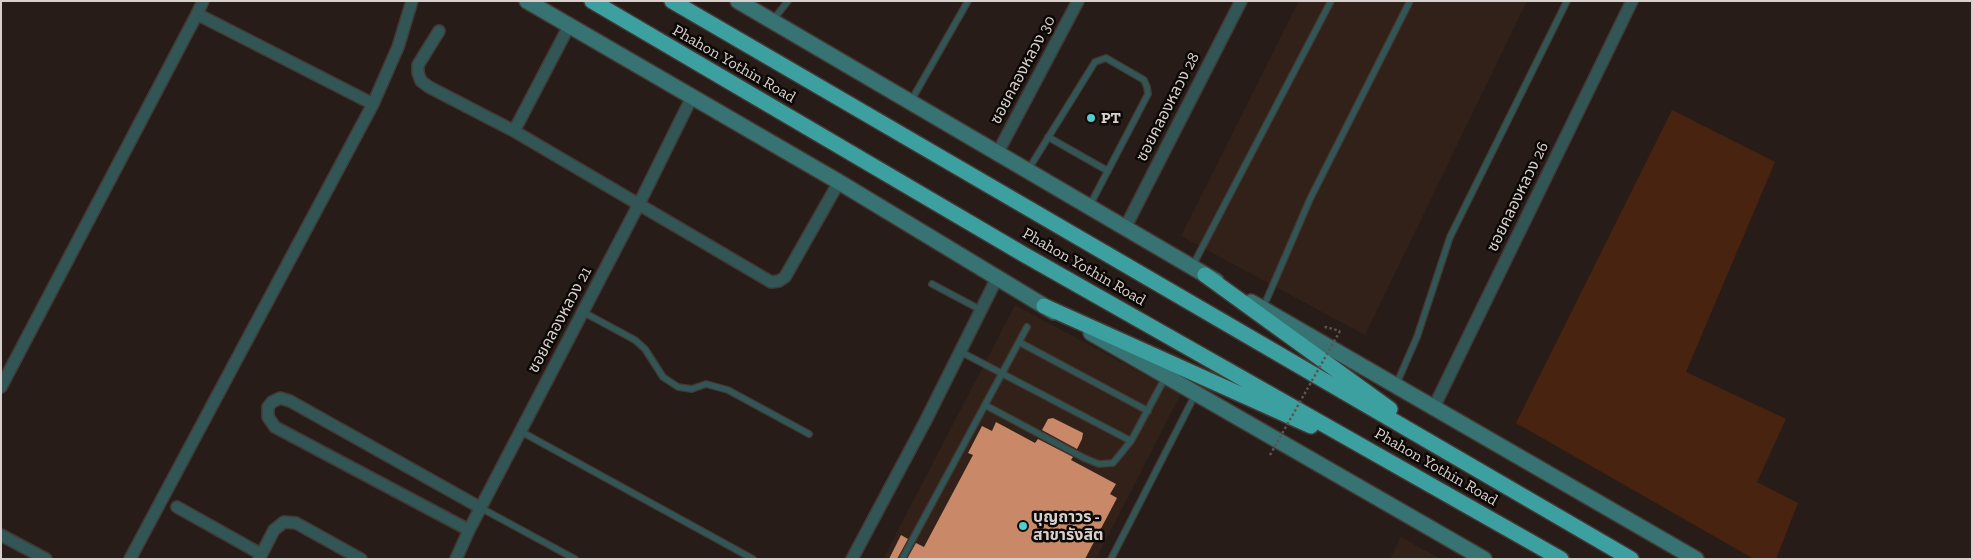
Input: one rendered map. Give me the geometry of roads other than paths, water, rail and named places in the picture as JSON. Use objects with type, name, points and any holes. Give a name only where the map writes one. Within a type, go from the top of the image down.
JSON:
[{"type":"highway","name":"Phahon Yothin Road","points":[[592,1],[1024,254],[1397,464],[1561,559]]},
{"type":"highway","name":"Phahon Yothin Road","points":[[672,1],[1631,559]]},
{"type":"highway","points":[[1205,275],[1459,459]]},
{"type":"highway","points":[[1044,306],[1397,464]]},
{"type":"main road","points":[[527,1],[839,182],[1044,306],[1484,559]]},
{"type":"main road","points":[[738,1],[1027,172],[1696,559]]},
{"type":"street","points":[[1,388],[203,1]]},
{"type":"street","points":[[130,559],[373,104],[393,61],[412,1]]},
{"type":"street","name":"ซอยคลองหลวง 30","points":[[997,154],[1078,1]]},
{"type":"street","name":"ซอยคลองหลวง 28","points":[[1125,228],[1241,1]]},
{"type":"street","name":"ซอยคลองหลวง 26","points":[[1434,407],[1632,1]]},
{"type":"street","points":[[197,14],[373,104]]},
{"type":"street","points":[[514,131],[569,26]]},
{"type":"street","points":[[439,31],[418,65],[421,81],[514,131],[771,282],[779,281],[784,277],[839,182]]},
{"type":"street","name":"ซอยคลองหลวง 21","points":[[456,559],[469,530],[639,204],[692,97]]},
{"type":"street","points":[[852,559],[961,352],[997,278]]},
{"type":"street","points":[[469,530],[275,427],[268,417],[268,407],[272,402],[280,398],[290,401],[481,508]]},
{"type":"street","points":[[177,507],[260,556],[274,530],[284,522],[296,523],[361,559]]},
{"type":"street","points":[[1,535],[46,559]]},
{"type":"lane","points":[[772,22],[788,1]]},
{"type":"lane","points":[[910,102],[968,1]]},
{"type":"lane","points":[[1192,267],[1330,1]]},
{"type":"lane","points":[[1263,308],[1310,199],[1410,1]]},
{"type":"lane","points":[[1396,385],[1417,338],[1450,237],[1567,1]]},
{"type":"lane","points":[[1027,172],[1094,62],[1106,58],[1144,80],[1148,94],[1089,208]]},
{"type":"lane","points":[[1048,137],[1108,171]]},
{"type":"lane","points":[[932,284],[982,311]]},
{"type":"lane","points":[[583,312],[635,340],[645,349],[663,377],[678,387],[692,389],[706,384],[728,390],[808,434]]},
{"type":"lane","points":[[902,559],[1027,327]]},
{"type":"lane","points":[[1019,342],[1148,411]]},
{"type":"lane","points":[[961,352],[1131,441]]},
{"type":"lane","points":[[985,405],[1084,458],[1099,464],[1113,463],[1131,441],[1166,376]]},
{"type":"lane","points":[[1111,559],[1196,393]]},
{"type":"lane","points":[[520,431],[753,559]]},
{"type":"lane","points":[[481,508],[575,559]]},
{"type":"place","name":"PT","points":[[1091,118]]},
{"type":"place","name":"บุญถาวร - สาขารังสิต","points":[[1023,526]]}]
